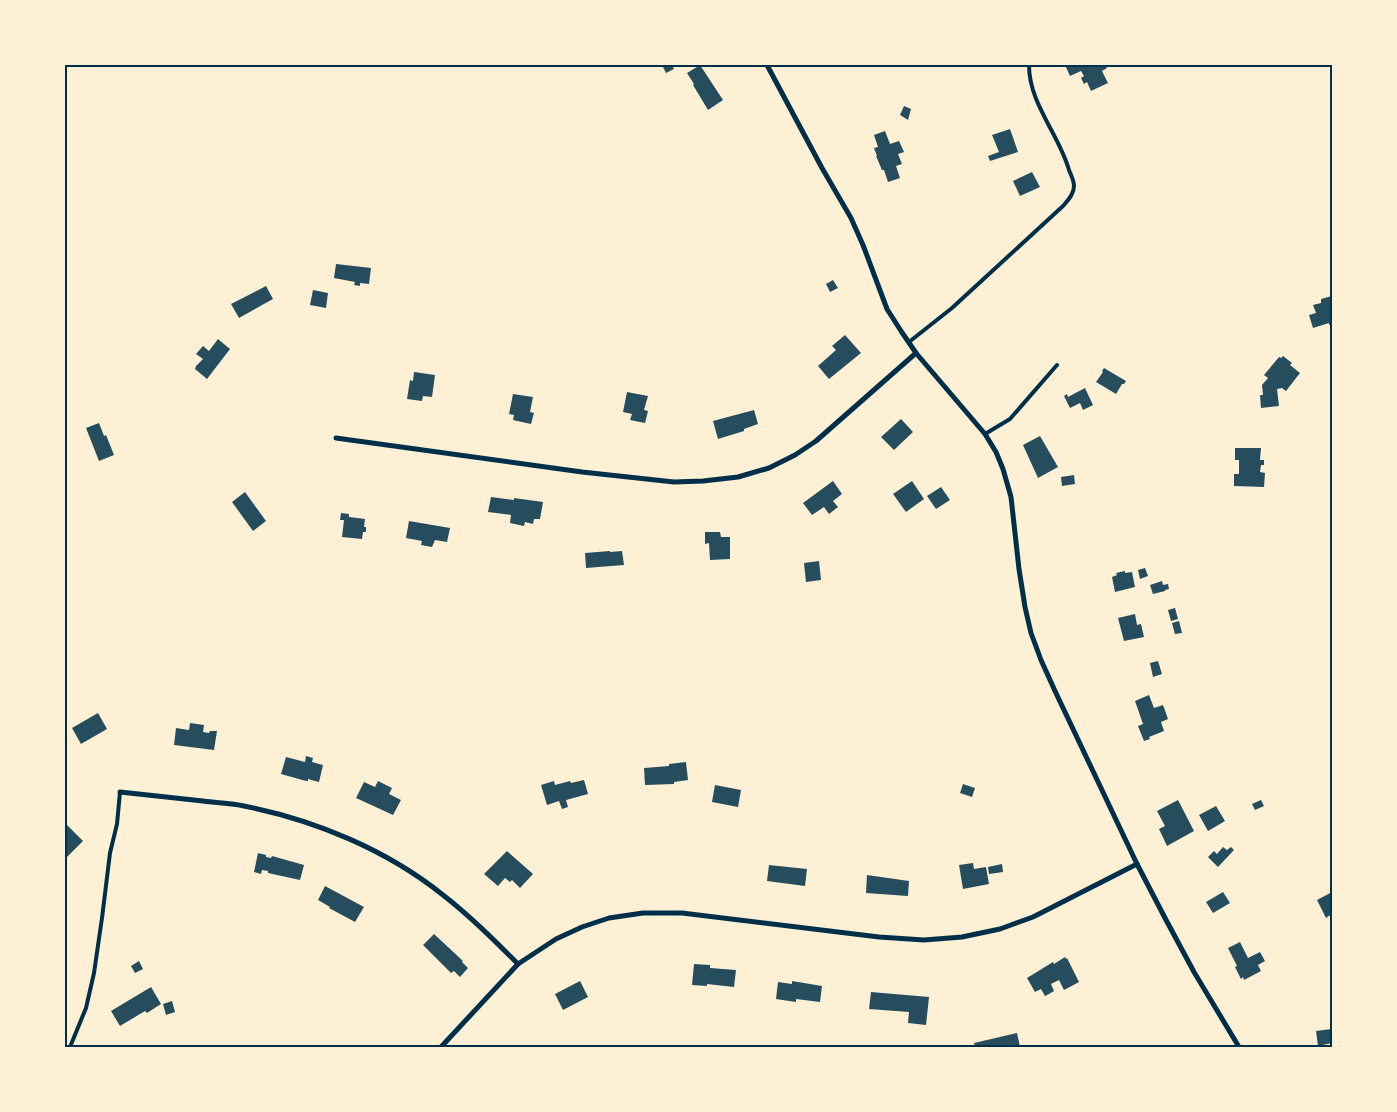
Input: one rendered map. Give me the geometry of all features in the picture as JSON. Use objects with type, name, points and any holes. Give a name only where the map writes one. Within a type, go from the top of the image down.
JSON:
[{"type":"street","points":[[767,65],[864,244],[887,309],[916,353],[985,434],[996,452],[1004,469],[1011,497],[1019,569],[1031,633],[1054,692],[1137,864],[1194,972],[1238,1047]]},
{"type":"street","points":[[336,438],[582,472],[674,482],[703,482],[738,477],[769,468],[795,455],[816,441],[916,353]]},
{"type":"street","points":[[120,792],[243,806],[305,822],[339,834],[373,850],[412,872],[467,914],[518,964]]},
{"type":"street","points":[[442,1047],[518,964],[556,939],[582,927],[609,918],[643,913],[682,913],[879,937],[924,940],[962,937],[1000,929],[1033,917],[1137,864]]},
{"type":"lane","points":[[908,342],[952,308],[1063,206],[1071,196],[1074,186],[1067,161],[1032,91],[1029,65]]},
{"type":"lane","points":[[985,434],[1010,419],[1057,365]]},
{"type":"lane","points":[[70,1047],[86,1008],[94,972],[110,853],[117,824],[120,792]]},
{"type":"building","points":[[662,65],[672,65],[674,69],[666,73]]},
{"type":"building","points":[[700,65],[723,100],[708,110],[687,73]]},
{"type":"building","points":[[1065,65],[1106,65],[1107,68],[1102,71],[1108,83],[1091,91],[1087,82],[1084,84],[1081,78],[1084,76],[1081,71],[1070,76]]},
{"type":"building","points":[[904,106],[911,109],[908,120],[900,115]]},
{"type":"building","points":[[1010,129],[1018,152],[990,161],[988,156],[999,152],[992,135]]},
{"type":"building","points":[[885,131],[890,144],[899,141],[904,152],[898,154],[902,164],[896,166],[900,178],[888,182],[874,148],[878,147],[874,135]]},
{"type":"building","points":[[1032,172],[1040,187],[1020,196],[1013,181]]},
{"type":"building","points":[[336,264],[371,268],[369,284],[360,283],[360,286],[354,285],[355,282],[334,278]]},
{"type":"building","points":[[833,280],[838,288],[830,292],[826,284]]},
{"type":"building","points":[[266,286],[273,299],[239,318],[231,304]]},
{"type":"building","points":[[313,290],[328,293],[326,308],[310,305]]},
{"type":"building","points":[[1332,296],[1332,324],[1329,325],[1329,323],[1313,328],[1309,315],[1316,313],[1313,305],[1321,303],[1321,299]]},
{"type":"building","points":[[845,335],[861,353],[829,379],[818,366],[836,350],[832,346]]},
{"type":"building","points":[[218,339],[230,349],[207,379],[195,369],[203,359],[196,354],[203,346],[209,351]]},
{"type":"building","points":[[1283,356],[1300,373],[1286,391],[1282,388],[1277,389],[1279,406],[1261,408],[1260,395],[1263,395],[1262,385],[1268,378],[1264,375],[1279,357]]},
{"type":"building","points":[[1104,368],[1126,381],[1116,394],[1096,382]]},
{"type":"building","points":[[414,372],[435,375],[432,397],[423,396],[422,401],[407,399],[410,380],[413,381]]},
{"type":"building","points":[[1085,388],[1093,405],[1083,410],[1080,403],[1070,408],[1064,396],[1067,394],[1068,397]]},
{"type":"building","points":[[627,392],[648,396],[644,410],[648,411],[645,423],[630,420],[632,414],[623,412]]},
{"type":"building","points":[[513,394],[533,397],[530,412],[534,413],[531,424],[513,420],[514,415],[509,414]]},
{"type":"building","points":[[754,410],[758,424],[744,429],[744,431],[718,439],[713,421]]},
{"type":"building","points":[[901,419],[913,432],[894,450],[881,437]]},
{"type":"building","points":[[99,423],[114,455],[99,461],[86,428]]},
{"type":"building","points":[[1040,436],[1058,467],[1038,478],[1023,445]]},
{"type":"building","points":[[1235,448],[1261,448],[1260,460],[1264,460],[1264,465],[1261,465],[1260,472],[1265,473],[1264,487],[1234,486],[1234,474],[1239,474],[1239,460],[1235,460]]},
{"type":"building","points":[[1074,475],[1075,484],[1062,486],[1061,477]]},
{"type":"building","points":[[833,481],[842,494],[833,501],[838,507],[829,514],[824,507],[812,515],[803,503]]},
{"type":"building","points":[[912,481],[924,499],[906,512],[893,494]]},
{"type":"building","points":[[941,487],[950,500],[936,509],[927,496]]},
{"type":"building","points":[[245,492],[266,521],[253,531],[232,502]]},
{"type":"building","points":[[491,497],[543,502],[540,519],[534,519],[533,524],[525,522],[524,526],[510,523],[511,515],[488,512]]},
{"type":"building","points":[[341,513],[349,514],[349,517],[365,519],[364,527],[366,527],[366,532],[363,532],[362,539],[342,537],[344,520],[340,520]]},
{"type":"building","points":[[409,521],[450,528],[447,542],[435,540],[432,547],[421,545],[422,541],[406,538]]},
{"type":"building","points":[[705,532],[720,532],[721,537],[730,537],[730,559],[710,560],[709,543],[705,544]]},
{"type":"building","points":[[622,551],[624,565],[586,568],[585,553]]},
{"type":"building","points":[[819,561],[821,580],[806,582],[804,563]]},
{"type":"building","points":[[1145,568],[1148,576],[1140,579],[1138,570]]},
{"type":"building","points":[[1125,571],[1125,573],[1132,572],[1135,587],[1115,592],[1112,577],[1117,575],[1116,573]]},
{"type":"building","points":[[1162,581],[1163,585],[1168,584],[1169,589],[1153,594],[1150,585]]},
{"type":"building","points":[[1175,608],[1178,619],[1171,621],[1168,610]]},
{"type":"building","points":[[1135,614],[1137,625],[1141,624],[1144,637],[1124,641],[1118,618]]},
{"type":"building","points":[[1179,621],[1182,633],[1175,634],[1172,623]]},
{"type":"building","points":[[1158,661],[1162,674],[1153,677],[1150,663]]},
{"type":"building","points":[[1149,695],[1154,708],[1163,705],[1168,719],[1161,722],[1164,731],[1144,741],[1138,726],[1143,724],[1135,701]]},
{"type":"building","points":[[98,713],[107,729],[81,744],[72,728]]},
{"type":"building","points":[[190,723],[204,725],[203,732],[217,731],[214,750],[174,745],[176,728],[189,730]]},
{"type":"building","points":[[306,756],[313,758],[312,762],[323,765],[319,782],[308,779],[306,781],[281,774],[286,757],[305,762]]},
{"type":"building","points":[[686,762],[688,780],[674,782],[674,784],[645,785],[644,768],[669,766],[669,764]]},
{"type":"building","points":[[584,780],[588,794],[566,800],[568,807],[562,809],[559,801],[547,805],[541,785],[554,781],[555,785]]},
{"type":"building","points":[[378,781],[392,788],[389,794],[401,800],[393,815],[356,798],[364,782],[375,787]]},
{"type":"building","points":[[963,784],[975,788],[972,797],[960,793]]},
{"type":"building","points":[[715,785],[741,790],[738,807],[712,802]]},
{"type":"building","points":[[1178,800],[1194,831],[1167,846],[1159,829],[1165,826],[1157,811]]},
{"type":"building","points":[[1261,800],[1264,806],[1255,810],[1252,804]]},
{"type":"building","points":[[1216,806],[1225,821],[1208,831],[1199,815]]},
{"type":"building","points":[[65,823],[83,841],[65,859]]},
{"type":"building","points":[[1223,847],[1227,850],[1231,847],[1234,850],[1218,867],[1208,857],[1214,851],[1217,854]]},
{"type":"building","points":[[507,851],[533,874],[520,888],[512,880],[510,882],[505,878],[498,886],[484,874]]},
{"type":"building","points":[[258,853],[266,855],[266,857],[271,858],[272,856],[304,865],[300,880],[268,873],[268,871],[262,870],[261,874],[254,872]]},
{"type":"building","points":[[973,863],[974,869],[986,867],[989,884],[963,889],[959,865]]},
{"type":"building","points":[[1002,864],[1003,872],[989,874],[988,867]]},
{"type":"building","points":[[769,865],[807,869],[805,886],[767,881]]},
{"type":"building","points":[[867,875],[909,881],[908,896],[866,893]]},
{"type":"building","points":[[325,886],[364,907],[355,922],[318,900]]},
{"type":"building","points":[[1223,892],[1230,903],[1213,913],[1206,902]]},
{"type":"building","points":[[1332,892],[1332,914],[1326,918],[1317,900]]},
{"type":"building","points":[[434,934],[468,968],[460,977],[454,971],[451,973],[423,945]]},
{"type":"building","points":[[1240,942],[1248,958],[1260,952],[1265,961],[1258,965],[1261,971],[1244,980],[1243,977],[1241,979],[1235,967],[1237,966],[1228,948]]},
{"type":"building","points":[[1065,957],[1079,982],[1064,990],[1059,980],[1051,984],[1054,991],[1045,996],[1041,989],[1035,992],[1027,978]]},
{"type":"building","points":[[139,961],[143,969],[135,973],[131,966]]},
{"type":"building","points":[[694,964],[710,965],[710,968],[736,970],[734,987],[707,984],[707,986],[692,985]]},
{"type":"building","points":[[580,981],[588,997],[563,1010],[555,994]]},
{"type":"building","points":[[792,981],[822,986],[820,1002],[796,999],[796,1002],[776,999],[778,982],[792,984]]},
{"type":"building","points":[[151,987],[161,1004],[120,1026],[111,1011]]},
{"type":"building","points":[[871,992],[929,997],[926,1025],[908,1023],[909,1012],[869,1009]]},
{"type":"building","points":[[172,1001],[175,1012],[166,1015],[163,1004]]},
{"type":"building","points":[[1331,1029],[1332,1043],[1318,1046],[1316,1031]]},
{"type":"building","points":[[1017,1033],[1020,1047],[975,1047],[974,1043]]}]
